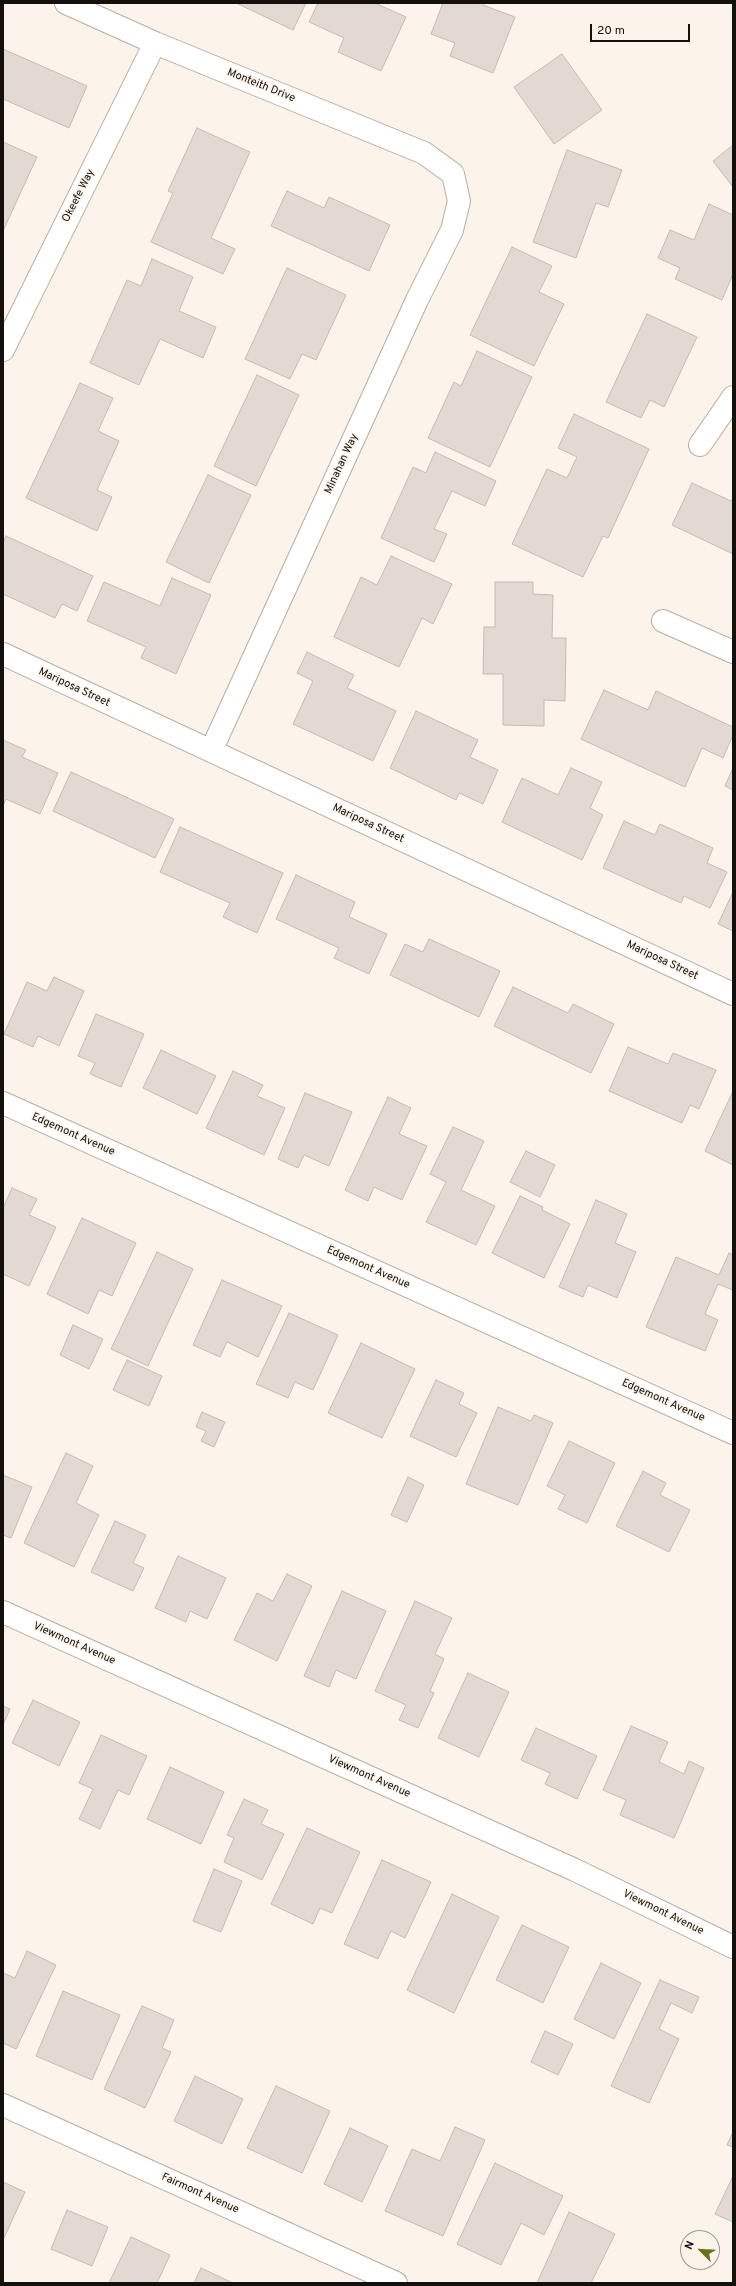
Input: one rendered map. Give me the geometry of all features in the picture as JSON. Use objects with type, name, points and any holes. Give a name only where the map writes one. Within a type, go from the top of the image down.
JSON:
[{"type":"street","name":"Monteith Drive","points":[[66,3],[155,43],[424,153],[453,174]]},
{"type":"street","name":"Okeefe Way","points":[[3,350],[155,43]]},
{"type":"street","name":"Minahan Way","points":[[211,751],[417,300],[452,230],[459,201],[453,174]]},
{"type":"street","points":[[700,445],[733,397]]},
{"type":"street","points":[[663,621],[733,652]]},
{"type":"street","name":"Mariposa Street","points":[[3,654],[733,994]]},
{"type":"street","name":"Edgemont Avenue","points":[[3,1103],[733,1433]]},
{"type":"street","name":"Viewmont Avenue","points":[[3,1612],[575,1870],[733,1947]]},
{"type":"street","name":"Fairmont Avenue","points":[[3,2105],[396,2283]]},
{"type":"building","points":[[236,3],[306,3],[293,30]]},
{"type":"building","points":[[318,3],[375,3],[406,17],[381,71],[338,52],[344,38],[309,22]]},
{"type":"building","points":[[443,3],[484,3],[483,5],[515,17],[493,73],[450,56],[455,43],[431,34]]},
{"type":"building","points":[[3,49],[87,86],[69,128],[3,99]]},
{"type":"building","points":[[562,54],[602,110],[554,144],[514,87]]},
{"type":"building","points":[[197,128],[250,152],[211,238],[235,249],[223,274],[151,242],[173,193],[168,191]]},
{"type":"building","points":[[3,142],[37,157],[3,231]]},
{"type":"building","points":[[733,145],[733,187],[713,161]]},
{"type":"building","points":[[567,150],[622,170],[608,207],[596,203],[576,258],[533,242]]},
{"type":"building","points":[[287,191],[324,208],[329,197],[390,225],[369,271],[271,226]]},
{"type":"building","points":[[709,204],[733,215],[733,274],[722,300],[675,279],[680,268],[658,258],[670,230],[694,240]]},
{"type":"building","points":[[512,247],[552,266],[539,292],[564,304],[534,366],[470,335]]},
{"type":"building","points":[[152,259],[193,277],[179,311],[216,327],[203,358],[160,339],[139,385],[90,363],[127,280],[141,286]]},
{"type":"building","points":[[287,268],[346,295],[316,360],[302,354],[290,379],[245,359]]},
{"type":"building","points":[[647,314],[697,337],[664,407],[650,400],[641,418],[606,402]]},
{"type":"building","points":[[477,351],[532,377],[490,467],[428,438],[454,382],[461,386]]},
{"type":"building","points":[[257,375],[299,395],[256,486],[214,466]]},
{"type":"building","points":[[80,383],[113,398],[98,431],[119,441],[97,490],[112,497],[97,531],[26,498]]},
{"type":"building","points":[[574,414],[649,449],[608,538],[603,536],[583,577],[512,544],[547,469],[567,478],[577,457],[558,448]]},
{"type":"building","points":[[435,452],[496,481],[485,506],[452,491],[434,529],[447,534],[434,562],[381,538],[413,467],[426,473]]},
{"type":"building","points":[[208,475],[251,495],[209,583],[166,562]]},
{"type":"building","points":[[692,483],[731,501],[733,498],[733,554],[672,525]]},
{"type":"building","points":[[6,536],[93,576],[77,611],[62,604],[55,618],[3,594],[3,542]]},
{"type":"building","points":[[391,556],[452,584],[433,624],[422,618],[399,667],[334,637],[361,577],[377,585]]},
{"type":"building","points":[[172,578],[211,595],[176,674],[141,658],[146,647],[87,621],[104,582],[160,606]]},
{"type":"building","points":[[495,582],[533,582],[533,594],[553,595],[552,638],[566,638],[565,701],[544,700],[544,726],[503,725],[503,674],[483,674],[484,627],[495,627]]},
{"type":"building","points":[[307,652],[354,675],[347,688],[396,711],[373,761],[293,724],[313,681],[297,673]]},
{"type":"building","points":[[604,690],[648,710],[656,691],[733,727],[733,735],[723,758],[702,748],[685,787],[581,739]]},
{"type":"building","points":[[416,711],[478,740],[470,757],[498,770],[483,804],[459,793],[456,800],[390,768]]},
{"type":"building","points":[[3,740],[26,750],[22,757],[58,773],[40,814],[6,799],[3,806]]},
{"type":"building","points":[[571,768],[602,782],[590,808],[603,815],[582,860],[502,822],[522,778],[558,795]]},
{"type":"building","points":[[733,768],[733,790],[725,786]]},
{"type":"building","points":[[71,772],[174,819],[155,858],[53,811]]},
{"type":"building","points":[[624,821],[655,835],[660,824],[713,848],[707,863],[727,872],[710,908],[684,896],[681,903],[603,868]]},
{"type":"building","points":[[180,827],[283,873],[257,933],[223,917],[230,903],[160,872]]},
{"type":"building","points":[[296,875],[355,902],[349,917],[387,934],[369,974],[334,958],[339,948],[276,919]]},
{"type":"building","points":[[733,892],[733,931],[718,924]]},
{"type":"building","points":[[429,939],[500,971],[479,1017],[390,975],[405,944],[423,952]]},
{"type":"building","points":[[54,977],[84,991],[59,1046],[38,1036],[33,1047],[4,1034],[27,982],[47,991]]},
{"type":"building","points":[[513,987],[568,1013],[573,1004],[614,1024],[591,1073],[494,1026]]},
{"type":"building","points":[[96,1014],[144,1034],[121,1087],[90,1074],[95,1063],[78,1056]]},
{"type":"building","points":[[628,1047],[668,1064],[673,1053],[716,1070],[699,1109],[690,1105],[682,1123],[609,1091]]},
{"type":"building","points":[[161,1050],[216,1076],[197,1114],[143,1088]]},
{"type":"building","points":[[233,1071],[263,1085],[257,1096],[285,1108],[264,1155],[206,1128]]},
{"type":"building","points":[[733,1091],[733,1165],[705,1151]]},
{"type":"building","points":[[305,1093],[352,1112],[329,1166],[304,1155],[298,1168],[278,1159]]},
{"type":"building","points":[[388,1097],[411,1108],[399,1134],[427,1146],[402,1200],[374,1187],[368,1201],[345,1190]]},
{"type":"building","points":[[453,1127],[484,1141],[461,1190],[495,1206],[476,1245],[426,1222],[446,1182],[430,1174]]},
{"type":"building","points":[[526,1151],[555,1165],[540,1197],[510,1182]]},
{"type":"building","points":[[12,1188],[37,1199],[29,1215],[56,1227],[29,1286],[3,1274],[3,1208]]},
{"type":"building","points":[[520,1196],[543,1207],[542,1210],[570,1224],[544,1278],[492,1253]]},
{"type":"building","points":[[596,1200],[627,1214],[615,1243],[636,1252],[617,1298],[588,1285],[583,1297],[559,1287]]},
{"type":"building","points":[[82,1218],[136,1243],[112,1296],[99,1290],[88,1314],[47,1294]]},
{"type":"building","points":[[157,1252],[193,1269],[148,1366],[111,1349]]},
{"type":"building","points":[[729,1253],[733,1255],[733,1290],[718,1284],[705,1314],[718,1320],[705,1351],[646,1327],[676,1257],[719,1275]]},
{"type":"building","points":[[222,1280],[282,1306],[258,1357],[227,1342],[220,1357],[193,1345]]},
{"type":"building","points":[[289,1313],[338,1335],[313,1390],[295,1382],[288,1398],[256,1384]]},
{"type":"building","points":[[73,1325],[103,1339],[89,1369],[60,1355]]},
{"type":"building","points":[[361,1343],[415,1369],[382,1438],[328,1413]]},
{"type":"building","points":[[127,1360],[162,1376],[149,1406],[113,1390]]},
{"type":"building","points":[[436,1380],[464,1393],[459,1404],[477,1413],[456,1457],[410,1436]]},
{"type":"building","points":[[498,1407],[531,1421],[534,1415],[553,1423],[518,1505],[466,1484]]},
{"type":"building","points":[[202,1412],[225,1422],[214,1447],[201,1441],[206,1431],[196,1427]]},
{"type":"building","points":[[569,1441],[615,1463],[587,1523],[558,1509],[565,1495],[547,1486]]},
{"type":"building","points":[[66,1453],[93,1466],[76,1503],[99,1515],[74,1567],[24,1543]]},
{"type":"building","points":[[643,1471],[666,1483],[660,1495],[690,1510],[669,1552],[616,1526]]},
{"type":"building","points":[[3,1475],[32,1487],[11,1538],[3,1535]]},
{"type":"building","points":[[408,1477],[424,1485],[407,1522],[391,1515]]},
{"type":"building","points":[[115,1521],[146,1535],[133,1563],[144,1568],[133,1591],[91,1572]]},
{"type":"building","points":[[178,1556],[226,1578],[207,1619],[190,1611],[186,1622],[155,1608]]},
{"type":"building","points":[[287,1574],[312,1586],[277,1661],[234,1640],[257,1593],[273,1601]]},
{"type":"building","points":[[342,1591],[386,1611],[356,1679],[336,1670],[329,1687],[304,1676]]},
{"type":"building","points":[[415,1601],[452,1618],[435,1654],[444,1659],[430,1691],[434,1693],[418,1728],[399,1720],[406,1705],[375,1691]]},
{"type":"building","points":[[468,1673],[509,1692],[479,1757],[438,1738]]},
{"type":"building","points":[[33,1700],[80,1722],[59,1766],[12,1743]]},
{"type":"building","points":[[3,1706],[10,1709],[3,1725]]},
{"type":"building","points":[[631,1726],[668,1742],[659,1762],[684,1774],[689,1761],[704,1768],[674,1838],[620,1815],[626,1800],[603,1790]]},
{"type":"building","points":[[536,1728],[597,1756],[577,1799],[545,1784],[550,1773],[521,1760]]},
{"type":"building","points":[[101,1735],[147,1756],[129,1795],[118,1790],[100,1829],[79,1819],[93,1789],[79,1783]]},
{"type":"building","points":[[170,1767],[224,1792],[201,1844],[147,1819]]},
{"type":"building","points":[[244,1799],[268,1810],[261,1824],[284,1834],[262,1880],[224,1862],[234,1838],[227,1835]]},
{"type":"building","points":[[307,1828],[360,1852],[332,1913],[320,1908],[313,1924],[271,1904]]},
{"type":"building","points":[[382,1860],[431,1882],[405,1938],[391,1931],[378,1959],[344,1944]]},
{"type":"building","points":[[214,1869],[242,1881],[221,1932],[193,1921]]},
{"type":"building","points":[[452,1894],[499,1917],[454,2013],[407,1990]]},
{"type":"building","points":[[522,1925],[569,1947],[543,2003],[496,1980]]},
{"type":"building","points":[[27,1951],[56,1965],[16,2049],[3,2043],[3,1973],[15,1978]]},
{"type":"building","points":[[601,1963],[641,1983],[614,2039],[574,2019]]},
{"type":"building","points":[[660,1980],[699,1997],[692,2013],[671,2003],[659,2029],[679,2039],[649,2103],[611,2086]]},
{"type":"building","points":[[63,1991],[120,2015],[92,2080],[36,2056]]},
{"type":"building","points":[[142,2006],[174,2020],[162,2048],[171,2052],[145,2108],[104,2089]]},
{"type":"building","points":[[545,2031],[573,2044],[558,2075],[531,2062]]},
{"type":"building","points":[[195,2076],[243,2099],[222,2144],[174,2121]]},
{"type":"building","points":[[276,2086],[330,2111],[302,2173],[247,2148]]},
{"type":"building","points":[[455,2127],[485,2140],[443,2236],[385,2211],[412,2149],[440,2161]]},
{"type":"building","points":[[350,2128],[388,2146],[362,2202],[324,2184]]},
{"type":"building","points":[[733,2132],[733,2147],[727,2145]]},
{"type":"building","points":[[495,2163],[563,2196],[544,2235],[521,2223],[501,2265],[457,2244]]},
{"type":"building","points":[[733,2176],[733,2222],[715,2214]]},
{"type":"building","points":[[3,2182],[25,2192],[4,2238],[3,2237]]},
{"type":"building","points":[[67,2210],[108,2227],[92,2266],[51,2249]]},
{"type":"building","points":[[569,2212],[615,2234],[591,2283],[537,2283]]},
{"type":"building","points":[[131,2237],[170,2255],[157,2283],[109,2283]]},
{"type":"building","points":[[201,2268],[233,2283],[194,2283]]}]
